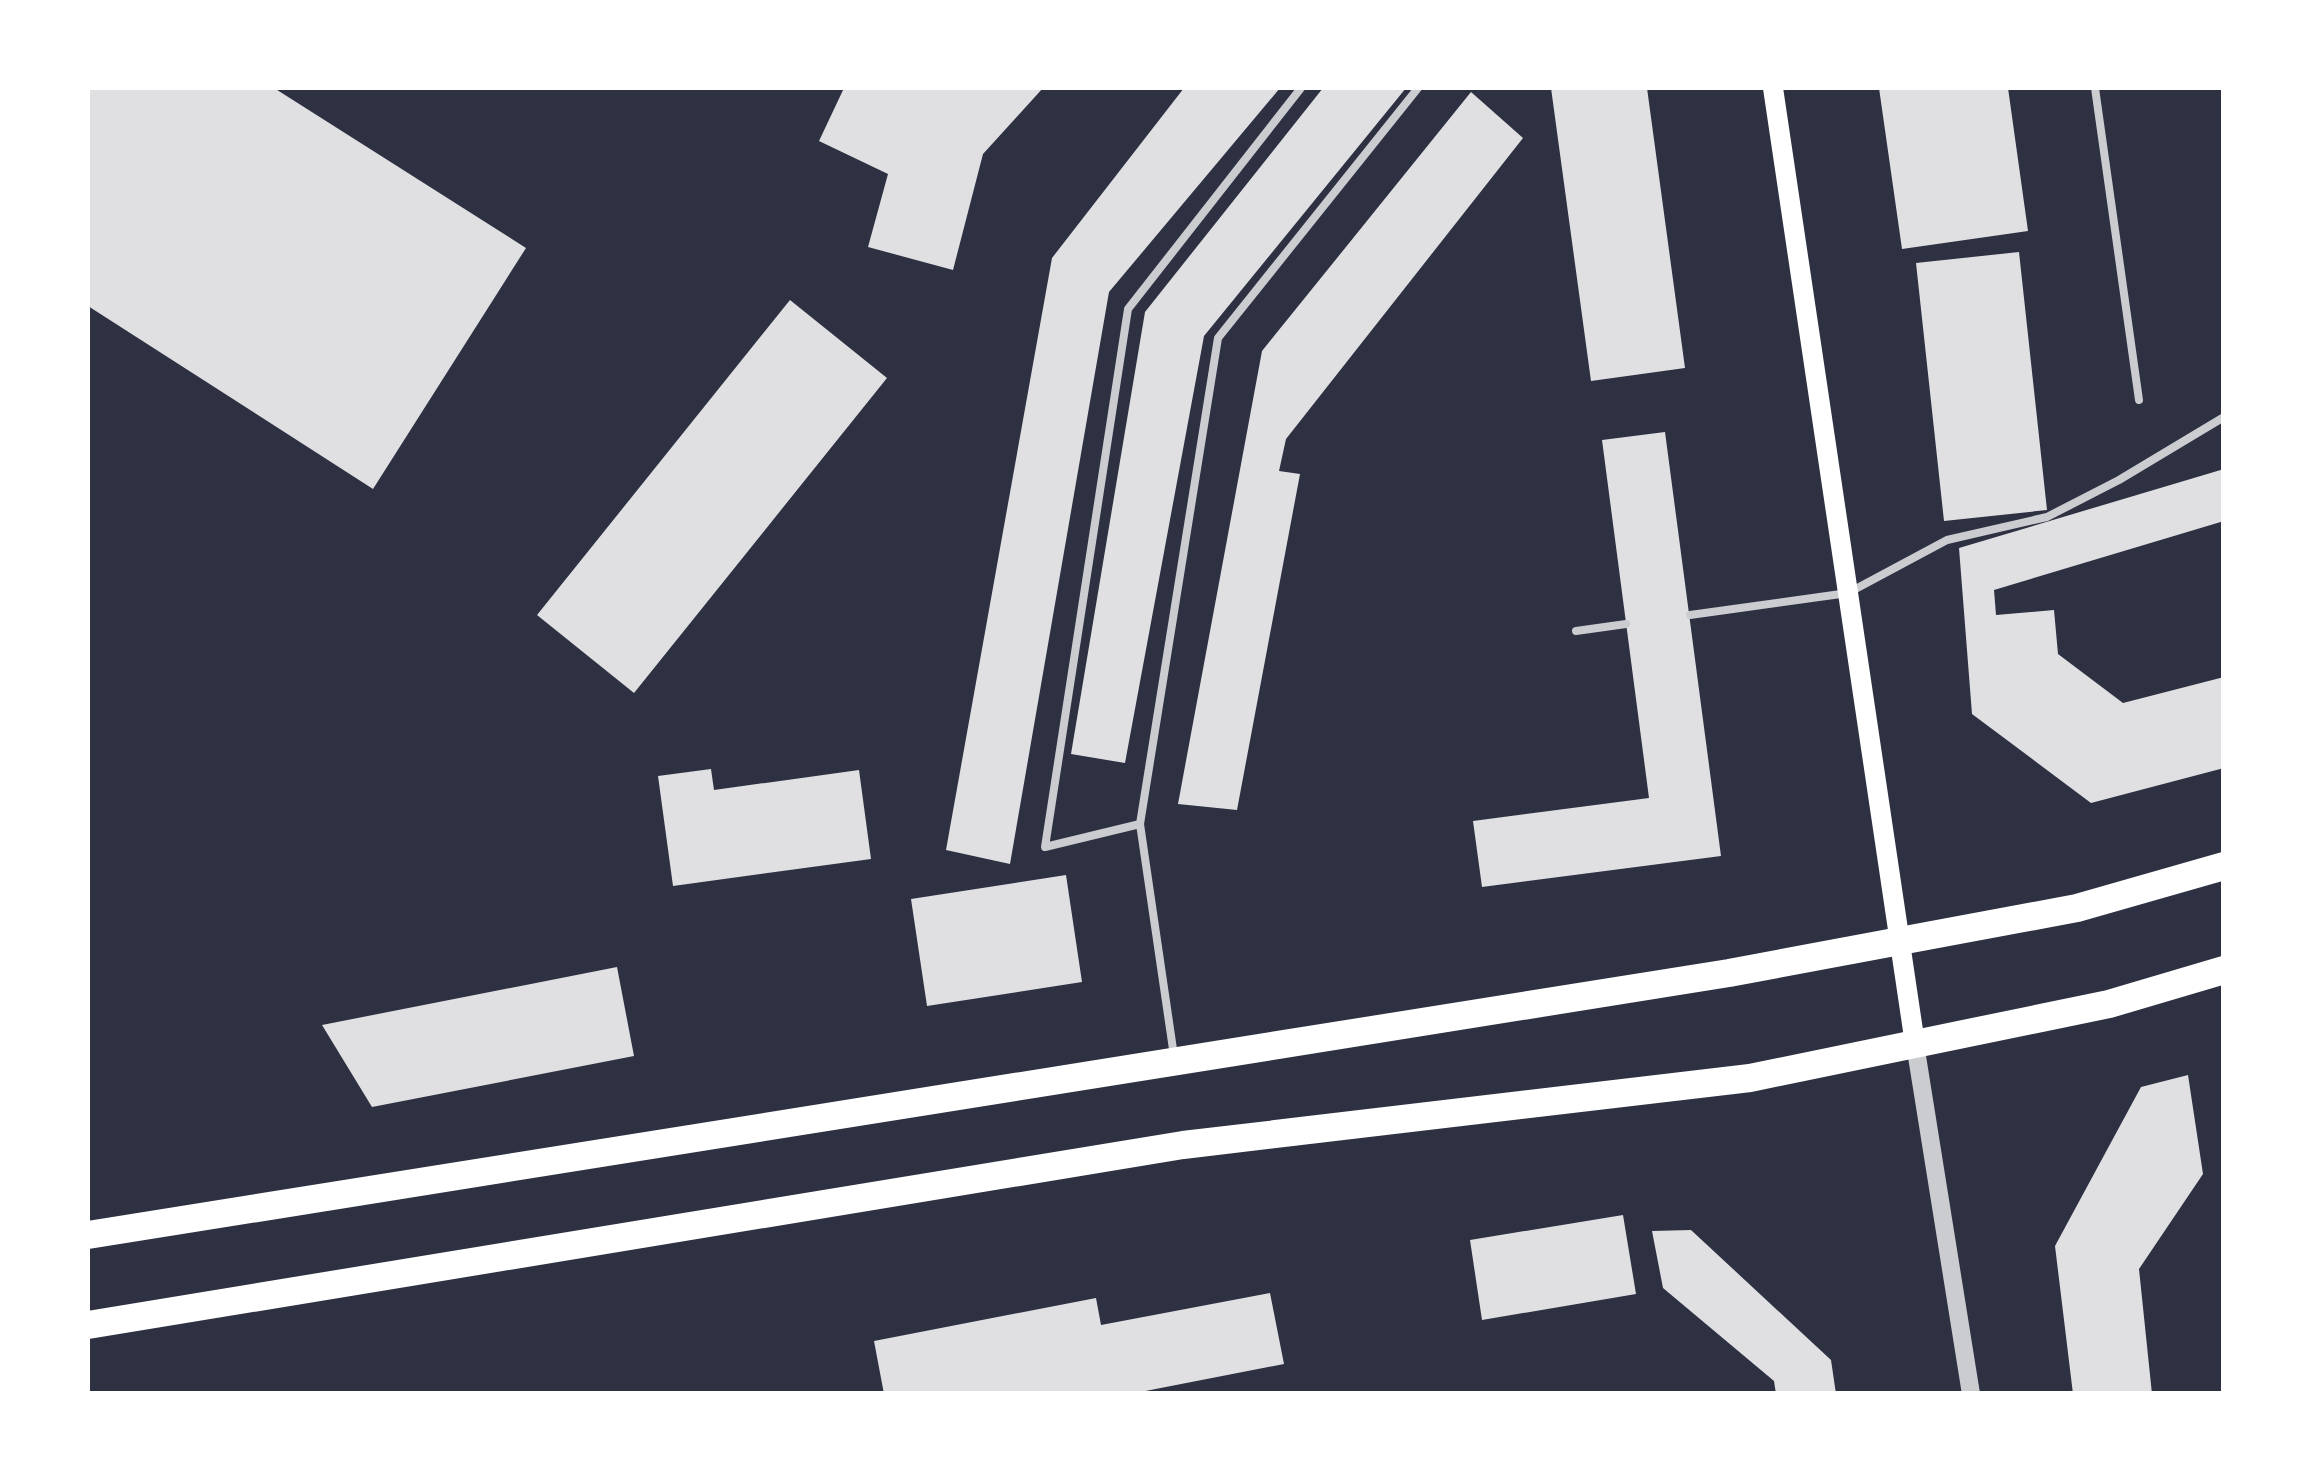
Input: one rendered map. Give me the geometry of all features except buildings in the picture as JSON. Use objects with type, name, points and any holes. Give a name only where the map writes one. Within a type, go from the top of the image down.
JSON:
[{"type":"highway","points":[[88,1235],[1729,973],[2077,908],[2224,866]]},
{"type":"highway","points":[[88,1325],[1163,1148],[1750,1078],[2110,1004],[2224,970]]},
{"type":"main road","points":[[1773,88],[1914,1044]]},
{"type":"street","points":[[1914,1044],[1971,1394]]},
{"type":"lane","points":[[1140,824],[1045,847],[1128,309],[1301,88]]},
{"type":"lane","points":[[1175,1061],[1140,824],[1218,338],[1418,88]]},
{"type":"lane","points":[[2095,88],[2139,400]]},
{"type":"lane","points":[[1690,615],[1848,594],[1948,540],[2046,518],[2119,480],[2224,416]]},
{"type":"lane","points":[[1576,632],[1626,624]]}]
